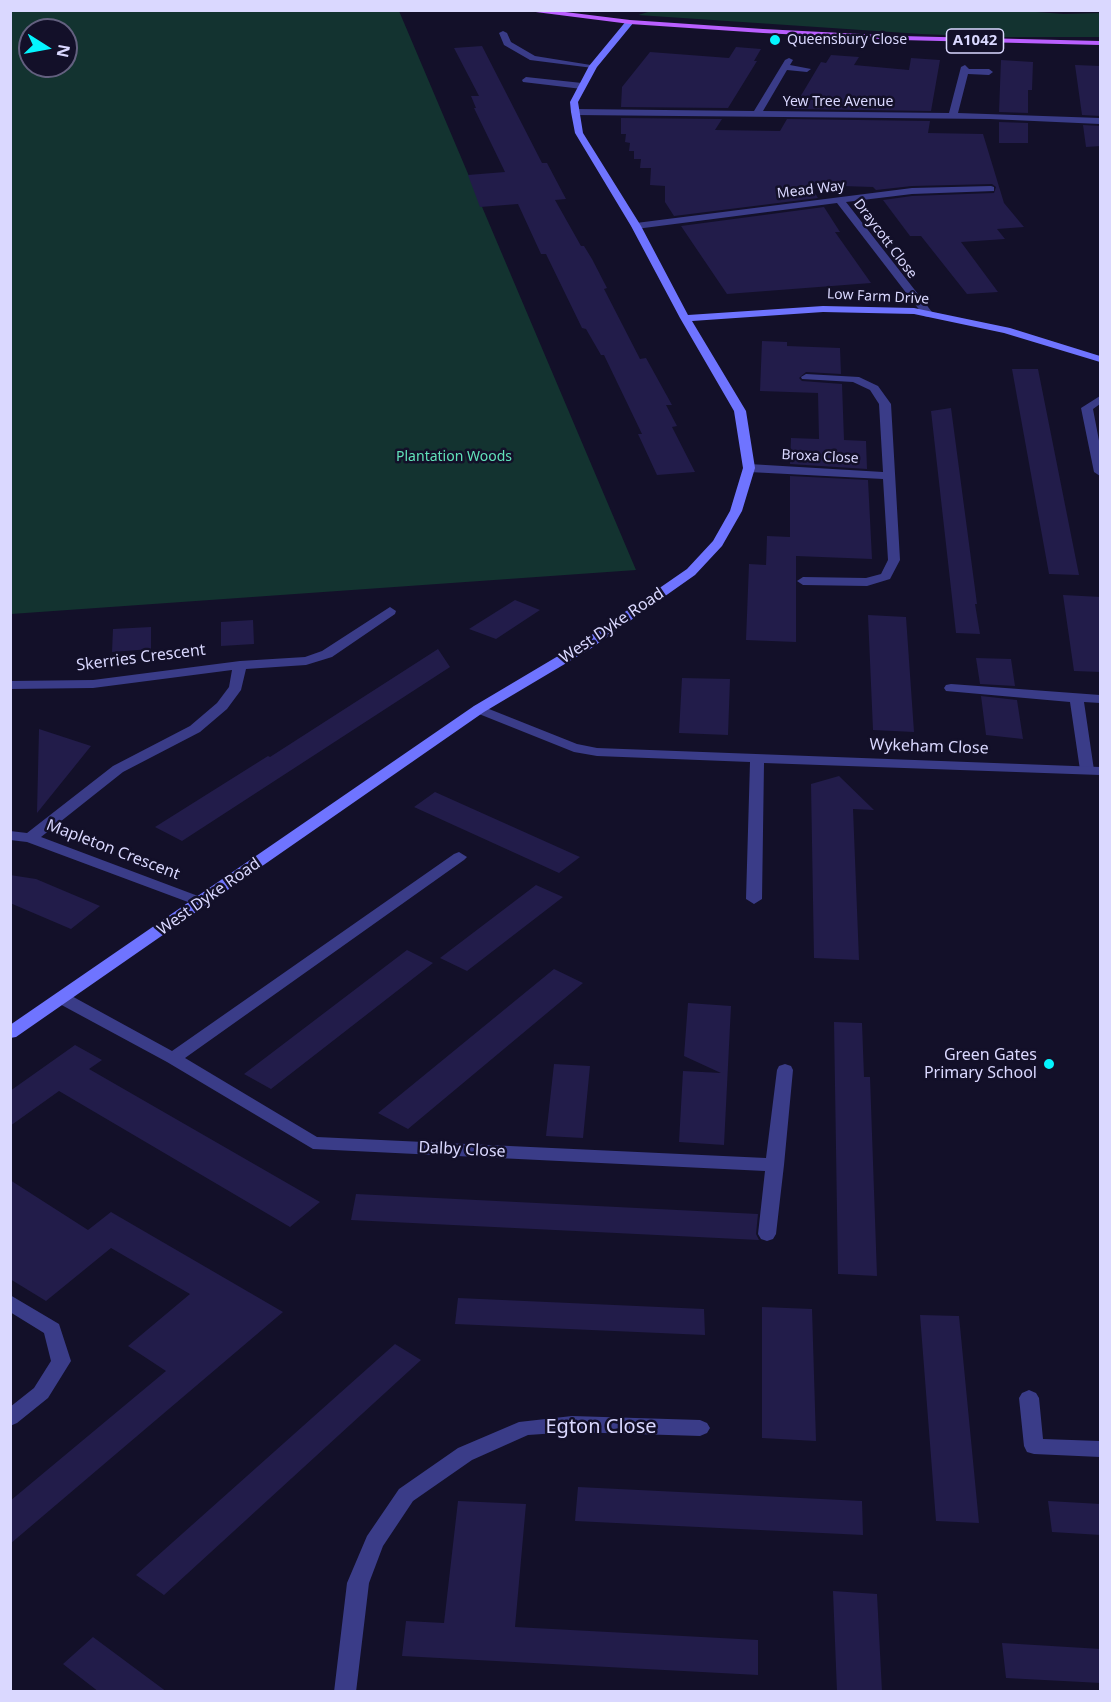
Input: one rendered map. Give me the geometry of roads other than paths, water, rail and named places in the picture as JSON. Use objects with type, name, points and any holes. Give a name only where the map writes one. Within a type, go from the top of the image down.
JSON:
[{"type":"main road","name":"A1042","points":[[524,10],[630,22],[902,38],[1101,43]]},
{"type":"street","points":[[575,112],[574,102],[593,66],[630,22]]},
{"type":"street","points":[[503,33],[507,43],[533,58],[593,66]]},
{"type":"street","points":[[756,115],[787,64],[807,69]]},
{"type":"street","points":[[953,116],[965,69],[989,72]]},
{"type":"street","points":[[526,80],[582,86]]},
{"type":"street","name":"Yew Tree Avenue","points":[[575,112],[1075,118],[1101,121]]},
{"type":"street","name":"West Dyke Road","points":[[10,1033],[479,709],[585,646],[691,572],[718,543],[736,511],[749,468],[740,411],[685,318],[636,226],[579,133],[575,112]]},
{"type":"street","name":"Mead Way","points":[[636,226],[912,190],[991,189]]},
{"type":"street","name":"Draycott Close","points":[[839,200],[910,294],[928,314]]},
{"type":"street","name":"Low Farm Drive","points":[[685,318],[823,309],[914,312],[1006,330],[1101,359]]},
{"type":"street","points":[[803,581],[867,582],[886,576],[894,560],[885,404],[874,388],[855,379],[806,377]]},
{"type":"street","points":[[1101,399],[1087,408],[1101,472]]},
{"type":"street","name":"Broxa Close","points":[[749,468],[888,476]]},
{"type":"street","name":"Skerries Crescent","points":[[10,685],[93,684],[240,665],[306,661],[327,654],[390,611]]},
{"type":"street","points":[[30,838],[118,769],[195,729],[222,706],[236,687],[240,665]]},
{"type":"street","points":[[951,688],[1101,699]]},
{"type":"street","points":[[1076,698],[1094,771]]},
{"type":"street","name":"Wykeham Close","points":[[479,709],[574,748],[597,752],[1094,771]]},
{"type":"street","points":[[754,899],[757,758]]},
{"type":"street","name":"Mapleton Crescent","points":[[10,835],[30,838],[201,902]]},
{"type":"street","points":[[173,1058],[459,857]]},
{"type":"street","name":"Dalby Close","points":[[62,998],[173,1058],[313,1143],[775,1165]]},
{"type":"street","points":[[767,1234],[785,1070]]},
{"type":"street","points":[[10,1302],[52,1329],[61,1361],[41,1393],[10,1418]]},
{"type":"street","points":[[1029,1398],[1034,1446],[1101,1449]]},
{"type":"street","name":"Egton Close","points":[[345,1692],[358,1583],[374,1542],[406,1495],[465,1454],[526,1427],[572,1424],[700,1428]]},
{"type":"place","name":"Queensbury Close","points":[[775,40]]},
{"type":"place","name":"Green Gates Primary School","points":[[1049,1064]]},
{"type":"park label","name":"Plantation Woods","points":[[454,457]]}]
